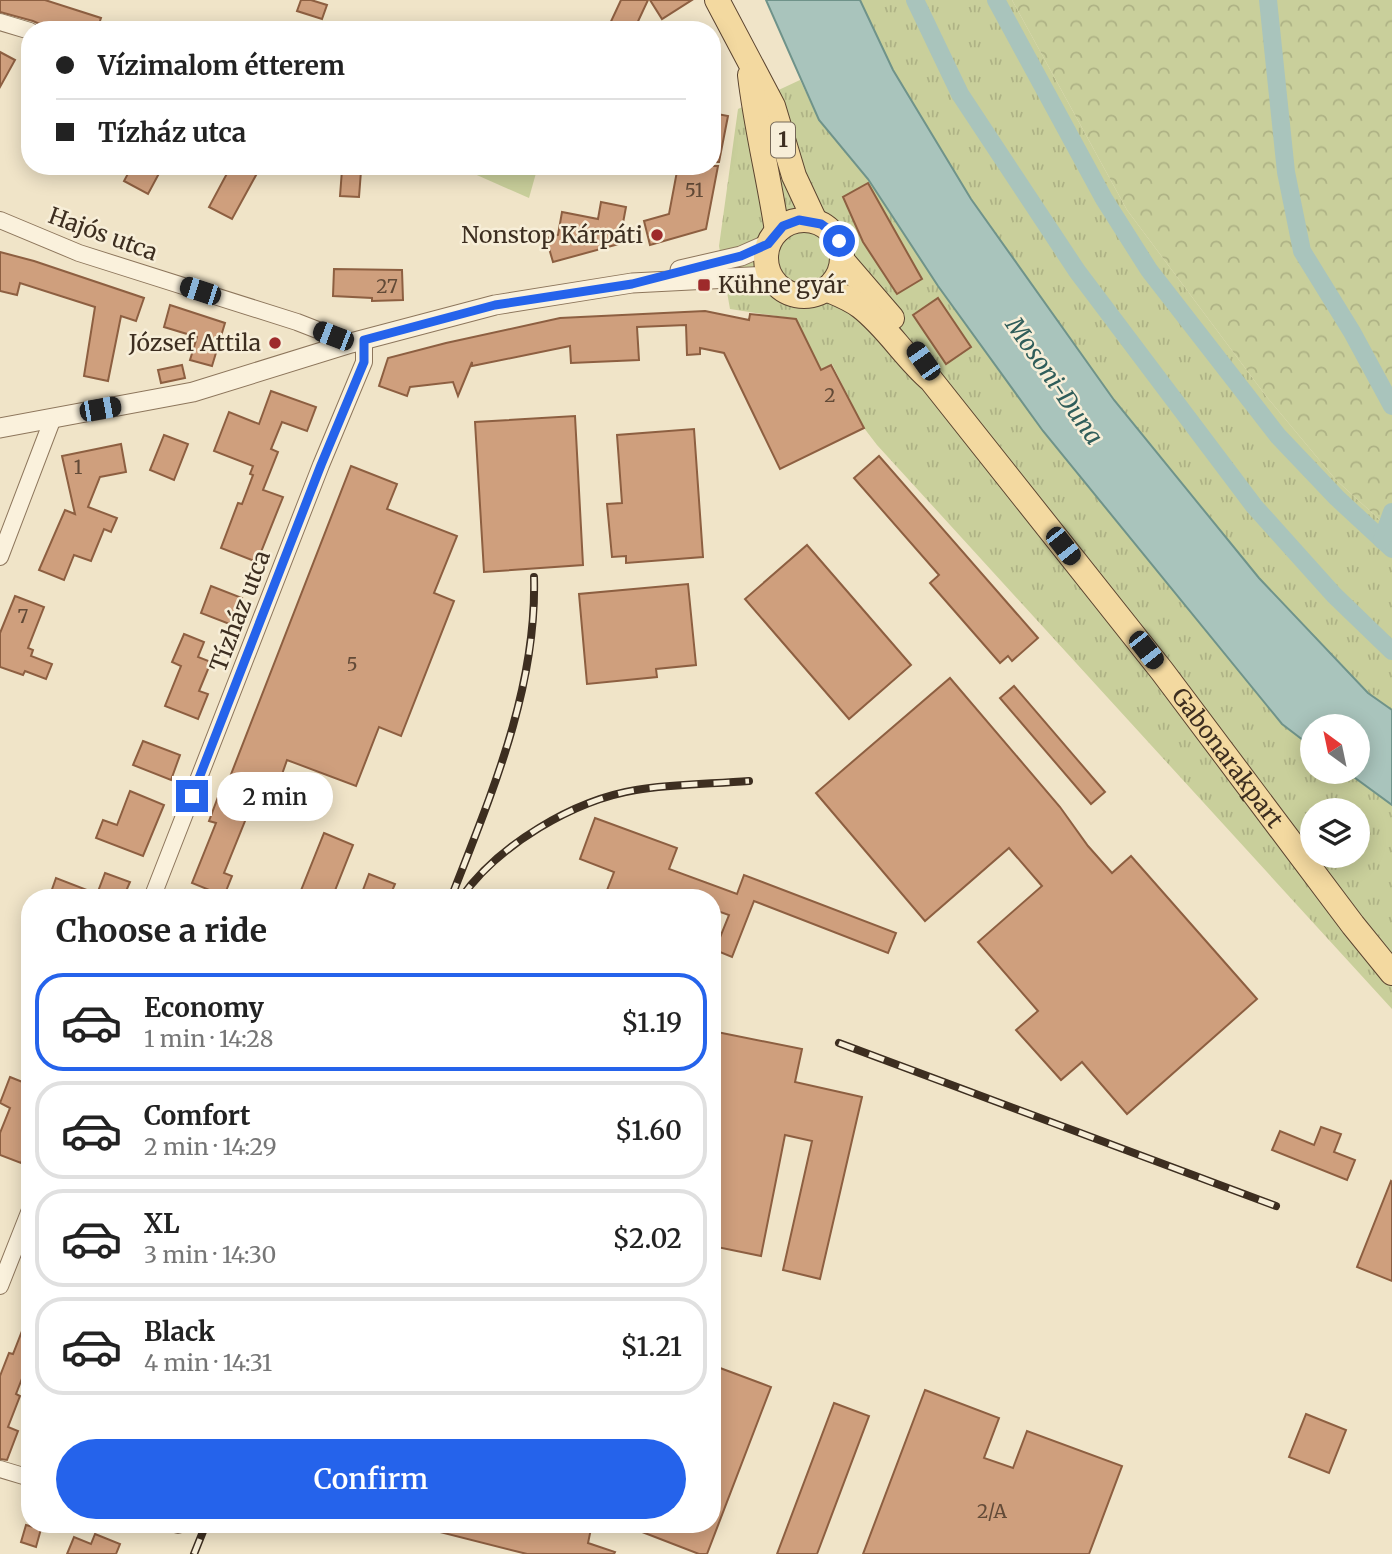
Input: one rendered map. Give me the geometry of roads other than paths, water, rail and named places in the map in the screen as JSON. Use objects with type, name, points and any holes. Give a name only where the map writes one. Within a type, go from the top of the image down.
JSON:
[{"type":"main road","name":"1","points":[[717,0],[773,106],[794,176],[815,221],[836,236],[841,247],[842,260],[901,330],[923,361],[931,380]]},
{"type":"main road","name":"1","points":[[748,60],[754,112],[769,180],[772,237],[766,260],[770,276]]},
{"type":"main road","points":[[772,237],[799,220],[815,221]]},
{"type":"main road","points":[[770,276],[781,289],[798,296],[810,296],[826,289],[839,273],[842,260]]},
{"type":"main road","name":"1","points":[[826,289],[860,306],[931,380]]},
{"type":"main road","name":"Gabonarakpart","points":[[931,380],[1162,671],[1392,973]]},
{"type":"street","points":[[0,22],[21,28]]},
{"type":"street","name":"Hajós utca","points":[[0,220],[79,253],[358,341]]},
{"type":"street","points":[[632,284],[741,256],[772,237]]},
{"type":"street","points":[[0,428],[193,392],[358,341],[495,305],[632,284],[770,276]]},
{"type":"street","name":"Tízház utca","points":[[156,889],[364,362],[358,341]]},
{"type":"street","points":[[0,557],[53,418]]},
{"type":"street","points":[[0,1286],[21,1233]]},
{"type":"street","points":[[0,1469],[21,1475]]},
{"type":"water","name":"Mosoni-Duna","points":[[766,0],[860,0],[893,70],[971,199],[1114,400],[1259,578],[1368,693],[1392,710],[1392,805],[1363,784],[1370,784],[1370,714],[1300,714],[1300,738],[1282,724],[1043,431],[938,286],[868,179],[819,120]]},
{"type":"waterway","points":[[915,0],[960,94],[1077,271],[1254,506],[1334,595],[1392,651]]},
{"type":"waterway","points":[[996,0],[1104,199],[1149,270],[1278,436],[1337,498],[1392,549]]},
{"type":"waterway","points":[[1268,0],[1286,172],[1302,251],[1352,332],[1392,406]]},
{"type":"waterway","points":[[1382,540],[1392,512]]},
{"type":"railway","points":[[454,889],[496,781],[520,701],[533,619],[534,577]]},
{"type":"railway","points":[[469,889],[495,860],[516,843],[539,828],[588,804],[636,790],[749,781]]},
{"type":"railway","points":[[839,1043],[1276,1206]]},
{"type":"railway","points":[[194,1554],[202,1533]]},
{"type":"place","name":"Nonstop Kárpáti","points":[[657,235]]},
{"type":"place","name":"Kühne gyár","points":[[704,285]]},
{"type":"place","name":"József Attila","points":[[275,343]]}]
